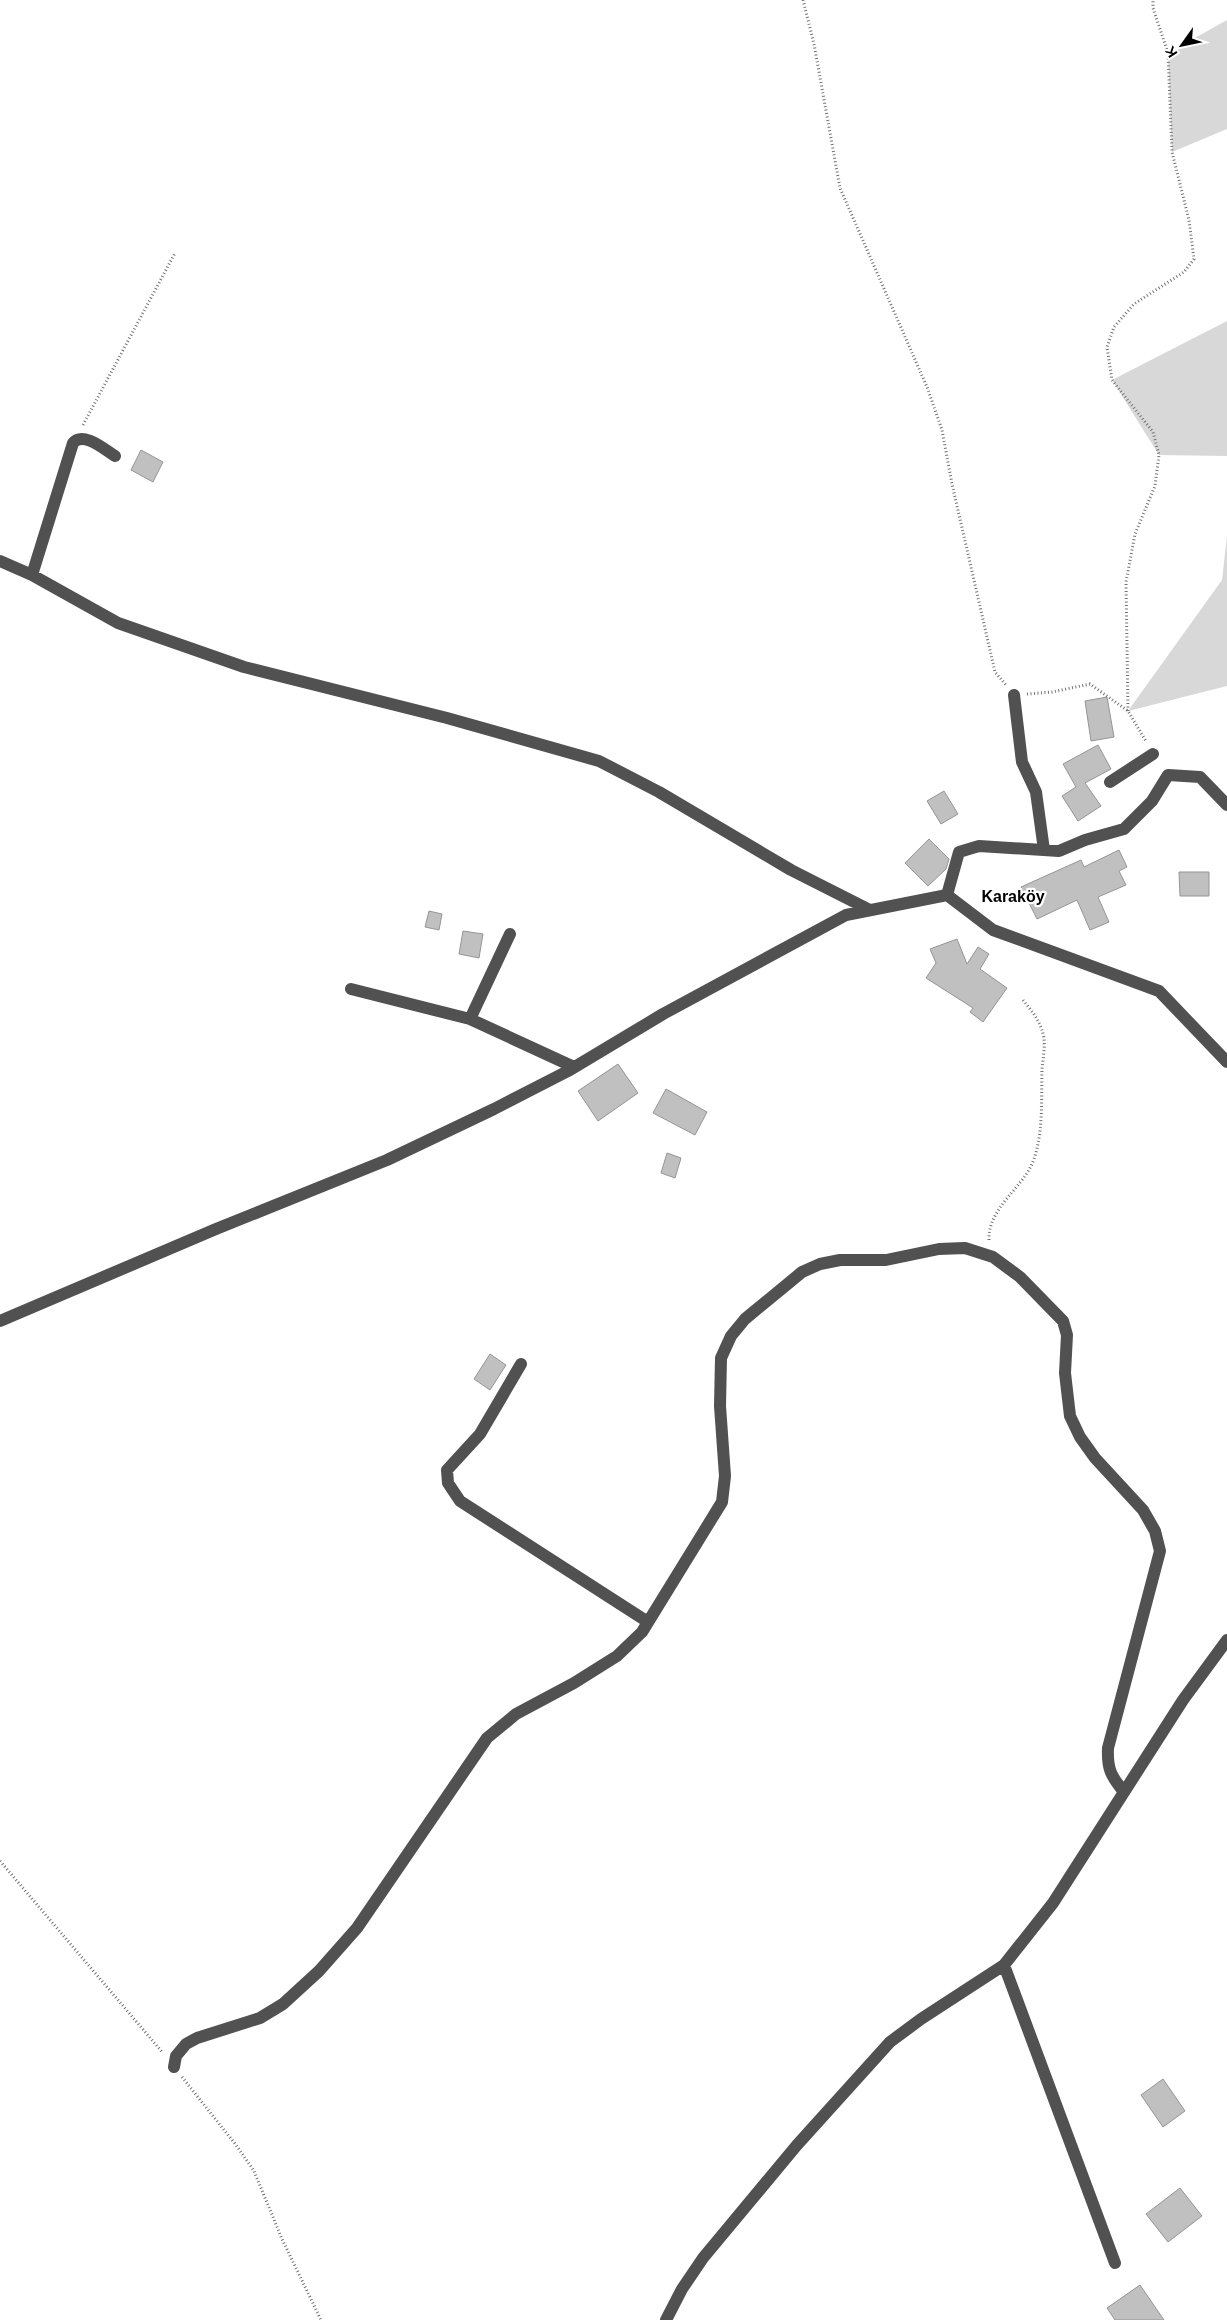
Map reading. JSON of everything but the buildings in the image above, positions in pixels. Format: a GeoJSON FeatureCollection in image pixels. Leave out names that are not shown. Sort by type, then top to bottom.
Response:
{"type":"FeatureCollection","features":[{"type":"Feature","properties":{"kind":"street"},"geometry":{"type":"LineString","coordinates":[[32,575],[72,443],[76,439],[83,438],[115,456]]}},
{"type":"Feature","properties":{"kind":"street"},"geometry":{"type":"LineString","coordinates":[[0,561],[32,575],[118,623],[244,667],[447,718],[599,761],[659,792],[791,870],[870,910]]}},
{"type":"Feature","properties":{"kind":"street"},"geometry":{"type":"LineString","coordinates":[[1014,695],[1022,762],[1036,792],[1044,850]]}},
{"type":"Feature","properties":{"kind":"street"},"geometry":{"type":"LineString","coordinates":[[1110,782],[1153,754]]}},
{"type":"Feature","properties":{"kind":"street"},"geometry":{"type":"LineString","coordinates":[[947,895],[959,852],[980,846],[1059,851],[1085,840],[1124,829],[1152,801],[1168,775],[1200,777],[1227,805]]}},
{"type":"Feature","properties":{"kind":"street"},"geometry":{"type":"LineString","coordinates":[[0,1321],[216,1229],[386,1160],[494,1109],[574,1067],[663,1014],[846,915],[947,895],[993,930],[1159,991],[1227,1062]]}},
{"type":"Feature","properties":{"kind":"street"},"geometry":{"type":"LineString","coordinates":[[470,1019],[510,934]]}},
{"type":"Feature","properties":{"kind":"street"},"geometry":{"type":"LineString","coordinates":[[351,989],[470,1019],[574,1067]]}},
{"type":"Feature","properties":{"kind":"street"},"geometry":{"type":"LineString","coordinates":[[174,2066],[176,2056],[186,2044],[197,2038],[260,2018],[283,2004],[319,1971],[357,1928],[487,1738],[516,1714],[574,1683],[617,1656],[642,1632],[722,1502],[725,1476],[720,1406],[721,1358],[731,1336],[745,1319],[802,1272],[820,1264],[840,1260],[886,1260],[939,1249],[965,1248],[990,1256],[1020,1277],[1063,1321],[1066,1335],[1065,1373],[1070,1416],[1080,1437],[1095,1458],[1143,1510],[1155,1531],[1160,1551],[1108,1748],[1107,1764],[1113,1779],[1124,1792]]}},
{"type":"Feature","properties":{"kind":"street"},"geometry":{"type":"LineString","coordinates":[[521,1364],[480,1434],[447,1470],[448,1483],[460,1501],[648,1622]]}},
{"type":"Feature","properties":{"kind":"street"},"geometry":{"type":"LineString","coordinates":[[666,2320],[682,2289],[708,2252],[797,2145],[890,2042],[921,2019],[1004,1965],[1053,1903],[1183,1700],[1227,1640]]}},
{"type":"Feature","properties":{"kind":"street"},"geometry":{"type":"LineString","coordinates":[[1004,1965],[1114,2263]]}},
{"type":"Feature","properties":{"kind":"path"},"geometry":{"type":"LineString","coordinates":[[804,0],[840,188],[927,387],[942,430],[952,484],[995,672],[1014,695],[1052,692],[1090,684],[1128,711],[1153,754]]}},
{"type":"Feature","properties":{"kind":"path"},"geometry":{"type":"LineString","coordinates":[[1128,711],[1126,582],[1135,534],[1155,486],[1159,455],[1153,432],[1112,380],[1107,347],[1114,327],[1134,304],[1184,272],[1194,259],[1190,220],[1172,152],[1168,53],[1153,8],[1153,0]]}},
{"type":"Feature","properties":{"kind":"path"},"geometry":{"type":"LineString","coordinates":[[76,439],[175,253]]}},
{"type":"Feature","properties":{"kind":"path"},"geometry":{"type":"LineString","coordinates":[[990,1256],[989,1236],[996,1217],[1003,1202],[1018,1185],[1032,1164],[1040,1135],[1044,1038],[1036,1016],[1022,999]]}},
{"type":"Feature","properties":{"kind":"shaded area"},"geometry":{"type":"Polygon","coordinates":[[[1227,20],[1227,129],[1172,152],[1168,53],[1227,20]]]}},
{"type":"Feature","properties":{"kind":"shaded area"},"geometry":{"type":"Polygon","coordinates":[[[1227,321],[1227,456],[1159,455],[1112,380],[1227,321]]]}},
{"type":"Feature","properties":{"kind":"shaded area"},"geometry":{"type":"Polygon","coordinates":[[[1227,536],[1227,686],[1128,711],[1222,580],[1227,536]]]}},
{"type":"Feature","properties":{"kind":"district","name":"Karaköy"},"geometry":{"type":"Point","coordinates":[1013,896]}}]}
